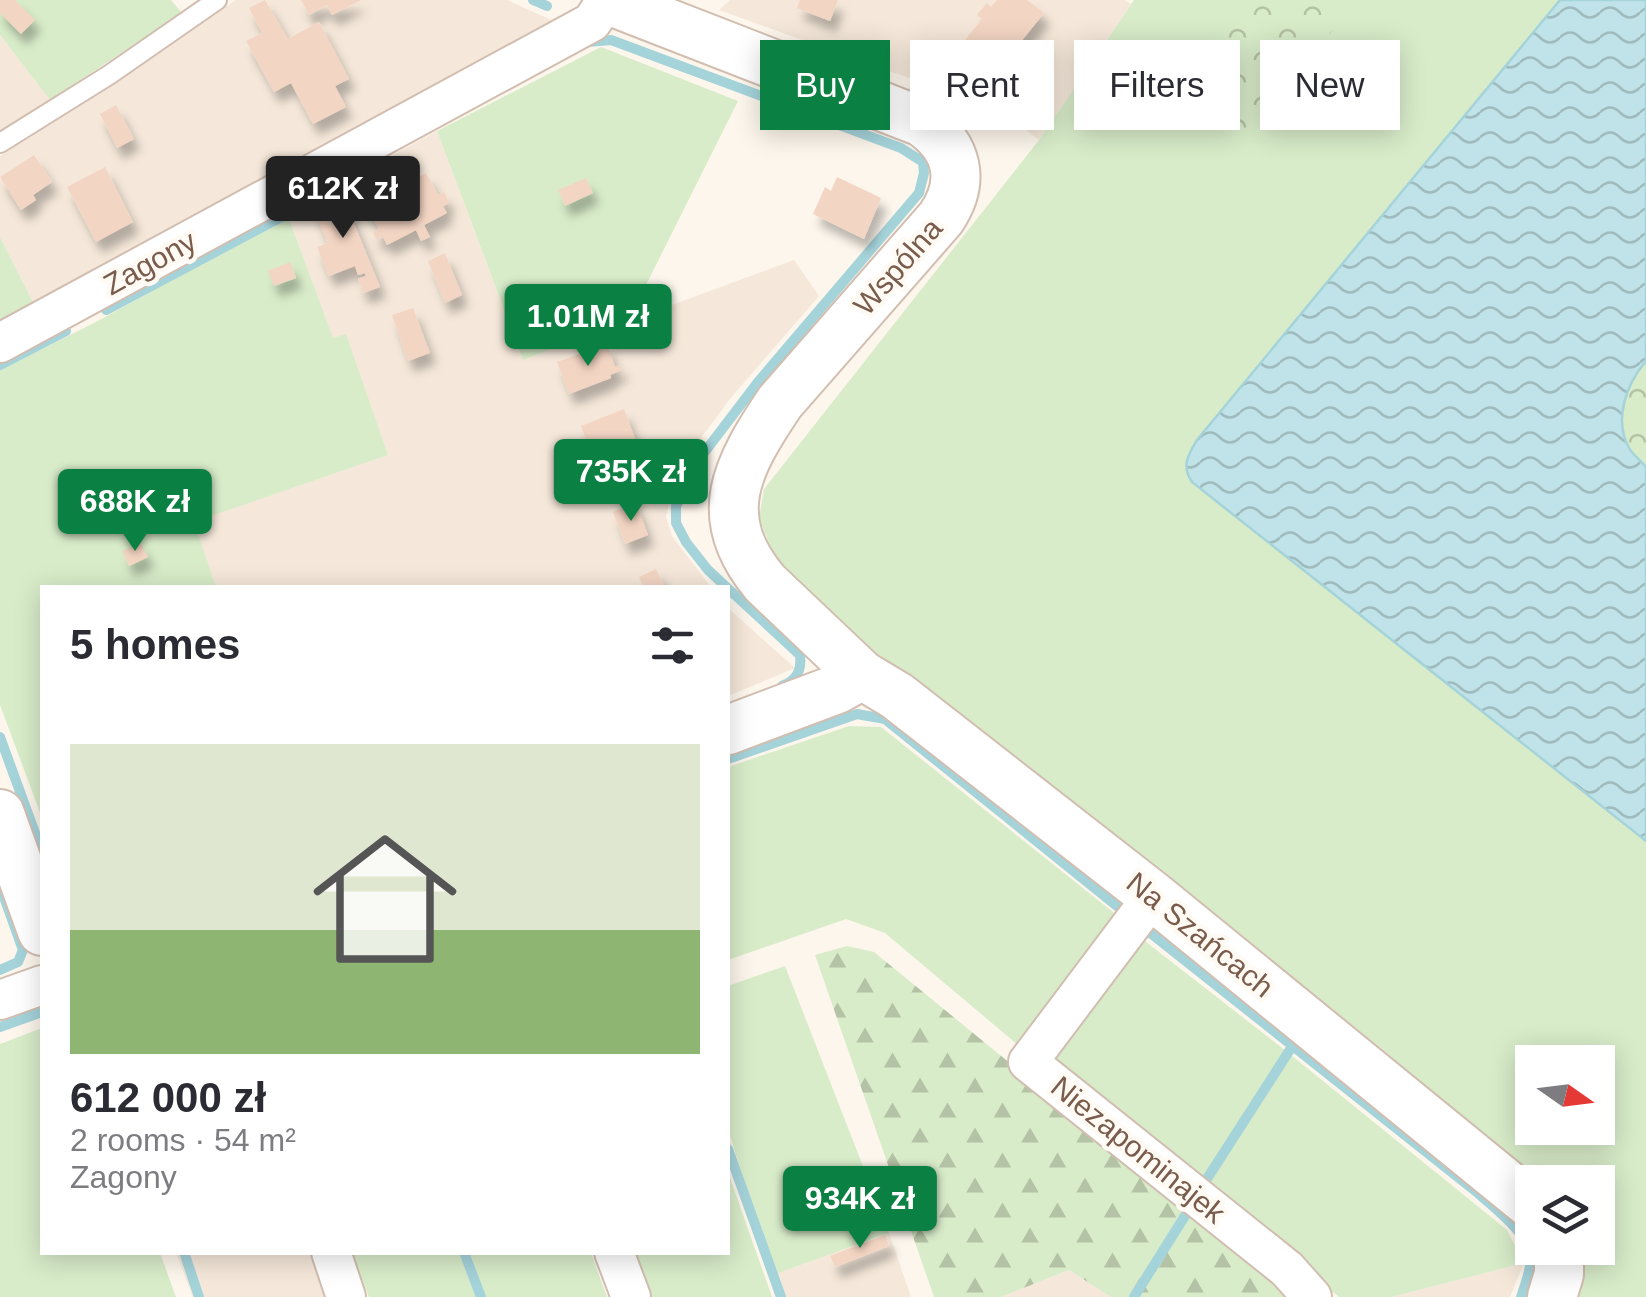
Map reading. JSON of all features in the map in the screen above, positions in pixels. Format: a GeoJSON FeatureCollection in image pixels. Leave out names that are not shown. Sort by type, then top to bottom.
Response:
{"type":"FeatureCollection","features":[{"type":"Feature","properties":{"kind":"street","name":"Zagony"},"geometry":{"type":"LineString","coordinates":[[0,343],[592,22],[607,0]]}},
{"type":"Feature","properties":{"kind":"street","name":"Wspólna"},"geometry":{"type":"LineString","coordinates":[[607,0],[922,122],[936,132],[954,160],[955,192],[948,208],[780,402],[758,434],[735,497],[732,514],[736,535],[752,566],[862,675]]}},
{"type":"Feature","properties":{"kind":"street"},"geometry":{"type":"LineString","coordinates":[[730,729],[837,689],[862,675]]}},
{"type":"Feature","properties":{"kind":"street","name":"Na Szańcach"},"geometry":{"type":"LineString","coordinates":[[862,675],[897,696],[1152,896],[1515,1190]]}},
{"type":"Feature","properties":{"kind":"street"},"geometry":{"type":"LineString","coordinates":[[0,814],[40,925]]}},
{"type":"Feature","properties":{"kind":"street","name":"Niezapominajek"},"geometry":{"type":"LineString","coordinates":[[1152,896],[1028,1062],[1287,1270],[1312,1297]]}},
{"type":"Feature","properties":{"kind":"street"},"geometry":{"type":"LineString","coordinates":[[0,1000],[40,987]]}},
{"type":"Feature","properties":{"kind":"street"},"geometry":{"type":"LineString","coordinates":[[331,1255],[346,1297]]}},
{"type":"Feature","properties":{"kind":"street"},"geometry":{"type":"LineString","coordinates":[[615,1255],[630,1297]]}},
{"type":"Feature","properties":{"kind":"street"},"geometry":{"type":"LineString","coordinates":[[1552,1297],[1559,1265]]}},
{"type":"Feature","properties":{"kind":"lane"},"geometry":{"type":"LineString","coordinates":[[0,143],[109,75],[217,0]]}},
{"type":"Feature","properties":{"kind":"shaded area"},"geometry":{"type":"Polygon","coordinates":[[[236,0],[507,0],[560,24],[35,306],[0,237],[0,156],[236,0]]]}},
{"type":"Feature","properties":{"kind":"shaded area"},"geometry":{"type":"Polygon","coordinates":[[[730,0],[1125,0],[1131,4],[1107,40],[1074,40],[1074,88],[1054,118],[1054,40],[910,40],[910,78],[890,71],[890,40],[802,40],[719,10],[730,0]]]}},
{"type":"Feature","properties":{"kind":"shaded area"},"geometry":{"type":"Polygon","coordinates":[[[0,35],[50,100],[0,130],[0,35]]]}},
{"type":"Feature","properties":{"kind":"shaded area"},"geometry":{"type":"Polygon","coordinates":[[[1026,130],[1046,130],[1039,140],[1026,130]]]}},
{"type":"Feature","properties":{"kind":"shaded area"},"geometry":{"type":"Polygon","coordinates":[[[437,131],[523,360],[794,260],[819,296],[729,400],[676,472],[666,517],[672,536],[709,585],[215,585],[193,522],[388,455],[345,335],[333,339],[288,216],[297,211],[295,207],[437,131]]]}},
{"type":"Feature","properties":{"kind":"shaded area"},"geometry":{"type":"Polygon","coordinates":[[[730,610],[795,668],[730,695],[730,610]]]}},
{"type":"Feature","properties":{"kind":"shaded area"},"geometry":{"type":"Polygon","coordinates":[[[889,1233],[911,1297],[782,1297],[773,1275],[889,1233]]]}},
{"type":"Feature","properties":{"kind":"shaded area"},"geometry":{"type":"Polygon","coordinates":[[[177,1255],[316,1255],[330,1294],[323,1297],[193,1297],[177,1255]]]}},
{"type":"Feature","properties":{"kind":"shaded area"},"geometry":{"type":"Polygon","coordinates":[[[1516,1265],[1523,1265],[1510,1297],[1392,1297],[1516,1265]]]}},
{"type":"Feature","properties":{"kind":"shaded area"},"geometry":{"type":"Polygon","coordinates":[[[1069,1270],[1111,1297],[1001,1297],[1069,1270]]]}},
{"type":"Feature","properties":{"kind":"green space"},"geometry":{"type":"Polygon","coordinates":[[[0,0],[171,0],[182,13],[50,100],[0,35],[0,0]]]}},
{"type":"Feature","properties":{"kind":"green space"},"geometry":{"type":"Polygon","coordinates":[[[1134,0],[1560,0],[1197,440],[1187,466],[1192,482],[1646,841],[1646,1297],[1570,1297],[1568,1265],[1615,1265],[1615,1165],[1524,1165],[784,580],[759,518],[764,489],[1046,130],[1054,130],[1054,118],[1074,88],[1074,130],[1240,130],[1240,40],[1107,40],[1134,0]]]}},
{"type":"Feature","properties":{"kind":"green space"},"geometry":{"type":"Polygon","coordinates":[[[1247,0],[1357,0],[1325,40],[1260,40],[1260,120],[1252,130],[1238,131],[1237,130],[1240,130],[1240,40],[1213,40],[1247,0]]]}},
{"type":"Feature","properties":{"kind":"green space"},"geometry":{"type":"Polygon","coordinates":[[[601,47],[738,101],[646,285],[654,311],[523,360],[437,131],[601,47]]]}},
{"type":"Feature","properties":{"kind":"green space"},"geometry":{"type":"Polygon","coordinates":[[[1138,130],[1213,130],[1210,134],[1139,138],[1138,130]]]}},
{"type":"Feature","properties":{"kind":"green space"},"geometry":{"type":"Polygon","coordinates":[[[288,216],[333,338],[346,334],[388,455],[194,522],[215,585],[40,585],[40,813],[0,705],[0,370],[288,216]]]}},
{"type":"Feature","properties":{"kind":"green space"},"geometry":{"type":"Polygon","coordinates":[[[0,237],[35,306],[0,324],[0,237]]]}},
{"type":"Feature","properties":{"kind":"green space"},"geometry":{"type":"Polygon","coordinates":[[[1646,361],[1646,467],[1624,437],[1622,414],[1628,391],[1646,361]]]}},
{"type":"Feature","properties":{"kind":"green space"},"geometry":{"type":"Polygon","coordinates":[[[849,726],[881,727],[1119,917],[1018,1045],[885,933],[846,919],[730,959],[730,766],[849,726]]]}},
{"type":"Feature","properties":{"kind":"green space"},"geometry":{"type":"Polygon","coordinates":[[[1141,938],[1507,1230],[1515,1246],[1516,1265],[1392,1297],[1339,1297],[1045,1065],[1141,938]]]}},
{"type":"Feature","properties":{"kind":"green space"},"geometry":{"type":"Polygon","coordinates":[[[847,946],[874,952],[1296,1297],[1111,1297],[1069,1270],[1001,1297],[934,1297],[815,955],[847,946]]]}},
{"type":"Feature","properties":{"kind":"green space"},"geometry":{"type":"Polygon","coordinates":[[[785,966],[889,1233],[773,1275],[730,1135],[730,985],[785,966]]]}},
{"type":"Feature","properties":{"kind":"green space"},"geometry":{"type":"Polygon","coordinates":[[[40,1029],[40,1255],[161,1255],[176,1297],[0,1297],[0,1044],[40,1029]]]}},
{"type":"Feature","properties":{"kind":"green space"},"geometry":{"type":"Polygon","coordinates":[[[730,1178],[772,1297],[643,1297],[628,1255],[730,1255],[730,1178]]]}},
{"type":"Feature","properties":{"kind":"green space"},"geometry":{"type":"Polygon","coordinates":[[[353,1255],[460,1255],[476,1297],[369,1297],[353,1255]]]}},
{"type":"Feature","properties":{"kind":"green space"},"geometry":{"type":"Polygon","coordinates":[[[471,1255],[592,1255],[607,1297],[486,1297],[471,1255]]]}},
{"type":"Feature","properties":{"kind":"water"},"geometry":{"type":"Polygon","coordinates":[[[1560,0],[1646,0],[1646,361],[1628,391],[1622,425],[1629,448],[1646,467],[1646,841],[1192,482],[1186,466],[1197,440],[1560,0]]]}},
{"type":"Feature","properties":{"kind":"building"},"geometry":{"type":"Polygon","coordinates":[[[0,0],[15,0],[35,20],[21,34],[0,13],[0,0]]]}},
{"type":"Feature","properties":{"kind":"building"},"geometry":{"type":"Polygon","coordinates":[[[265,0],[288,39],[319,22],[349,79],[335,86],[346,107],[313,124],[291,83],[274,92],[246,41],[262,33],[249,8],[265,0]]]}},
{"type":"Feature","properties":{"kind":"building"},"geometry":{"type":"Polygon","coordinates":[[[301,0],[361,0],[332,15],[327,5],[309,15],[301,0]]]}},
{"type":"Feature","properties":{"kind":"building"},"geometry":{"type":"Polygon","coordinates":[[[800,0],[838,0],[830,21],[797,8],[800,0]]]}},
{"type":"Feature","properties":{"kind":"building"},"geometry":{"type":"Polygon","coordinates":[[[997,0],[1027,0],[1044,13],[1022,40],[965,40],[982,19],[977,15],[987,3],[991,7],[997,0]]]}},
{"type":"Feature","properties":{"kind":"building"},"geometry":{"type":"Polygon","coordinates":[[[116,105],[134,139],[117,148],[100,114],[116,105]]]}},
{"type":"Feature","properties":{"kind":"building"},"geometry":{"type":"Polygon","coordinates":[[[34,155],[52,182],[33,195],[36,200],[21,210],[0,177],[34,155]]]}},
{"type":"Feature","properties":{"kind":"building"},"geometry":{"type":"Polygon","coordinates":[[[105,167],[133,222],[96,242],[67,187],[105,167]]]}},
{"type":"Feature","properties":{"kind":"building"},"geometry":{"type":"Polygon","coordinates":[[[426,173],[438,195],[444,192],[449,203],[443,206],[447,213],[424,225],[430,237],[421,241],[416,230],[387,245],[383,237],[377,240],[373,233],[379,229],[366,206],[426,173]]]}},
{"type":"Feature","properties":{"kind":"building"},"geometry":{"type":"Polygon","coordinates":[[[837,177],[881,198],[864,239],[813,214],[825,187],[831,191],[837,177]]]}},
{"type":"Feature","properties":{"kind":"building"},"geometry":{"type":"Polygon","coordinates":[[[586,178],[593,193],[565,206],[558,190],[586,178]]]}},
{"type":"Feature","properties":{"kind":"building"},"geometry":{"type":"Polygon","coordinates":[[[339,187],[380,287],[363,293],[358,279],[365,273],[358,275],[355,266],[329,276],[317,247],[328,243],[313,209],[329,202],[325,193],[339,187]]]}},
{"type":"Feature","properties":{"kind":"building"},"geometry":{"type":"Polygon","coordinates":[[[445,253],[462,295],[445,303],[428,261],[445,253]]]}},
{"type":"Feature","properties":{"kind":"building"},"geometry":{"type":"Polygon","coordinates":[[[290,262],[296,278],[274,286],[268,271],[290,262]]]}},
{"type":"Feature","properties":{"kind":"building"},"geometry":{"type":"Polygon","coordinates":[[[413,308],[430,353],[408,361],[392,315],[413,308]]]}},
{"type":"Feature","properties":{"kind":"building"},"geometry":{"type":"Polygon","coordinates":[[[607,344],[615,367],[620,365],[622,370],[569,394],[557,362],[607,344]]]}},
{"type":"Feature","properties":{"kind":"building"},"geometry":{"type":"Polygon","coordinates":[[[624,409],[643,460],[600,477],[581,426],[624,409]]]}},
{"type":"Feature","properties":{"kind":"building"},"geometry":{"type":"Polygon","coordinates":[[[636,503],[648,535],[625,544],[613,512],[636,503]]]}},
{"type":"Feature","properties":{"kind":"building"},"geometry":{"type":"Polygon","coordinates":[[[141,543],[148,557],[129,566],[122,551],[141,543]]]}},
{"type":"Feature","properties":{"kind":"building"},"geometry":{"type":"Polygon","coordinates":[[[656,569],[664,585],[643,585],[639,577],[656,569]]]}},
{"type":"Feature","properties":{"kind":"building"},"geometry":{"type":"Polygon","coordinates":[[[885,1235],[889,1246],[835,1267],[830,1256],[885,1235]]]}},
{"type":"Feature","properties":{"kind":"waterway"},"geometry":{"type":"LineString","coordinates":[[533,0],[547,6]]}},
{"type":"Feature","properties":{"kind":"waterway"},"geometry":{"type":"LineString","coordinates":[[588,42],[611,40],[901,148],[923,162],[919,193],[758,382],[697,462],[676,506],[676,523],[686,542],[724,585]]}},
{"type":"Feature","properties":{"kind":"waterway"},"geometry":{"type":"LineString","coordinates":[[106,310],[285,215]]}},
{"type":"Feature","properties":{"kind":"waterway"},"geometry":{"type":"LineString","coordinates":[[0,365],[66,331]]}},
{"type":"Feature","properties":{"kind":"waterway"},"geometry":{"type":"LineString","coordinates":[[730,590],[800,655],[797,674],[782,686]]}},
{"type":"Feature","properties":{"kind":"waterway"},"geometry":{"type":"LineString","coordinates":[[730,758],[857,714],[885,719],[1122,910]]}},
{"type":"Feature","properties":{"kind":"waterway"},"geometry":{"type":"LineString","coordinates":[[0,737],[40,847]]}},
{"type":"Feature","properties":{"kind":"waterway"},"geometry":{"type":"LineString","coordinates":[[0,886],[23,950],[18,962],[0,970]]}},
{"type":"Feature","properties":{"kind":"waterway"},"geometry":{"type":"LineString","coordinates":[[1148,931],[1510,1222],[1531,1256],[1521,1297]]}},
{"type":"Feature","properties":{"kind":"waterway"},"geometry":{"type":"LineString","coordinates":[[0,1027],[40,1013]]}},
{"type":"Feature","properties":{"kind":"waterway"},"geometry":{"type":"LineString","coordinates":[[1203,1185],[1293,1045]]}},
{"type":"Feature","properties":{"kind":"waterway"},"geometry":{"type":"LineString","coordinates":[[730,1155],[781,1297]]}},
{"type":"Feature","properties":{"kind":"waterway"},"geometry":{"type":"LineString","coordinates":[[1134,1297],[1188,1211]]}},
{"type":"Feature","properties":{"kind":"waterway"},"geometry":{"type":"LineString","coordinates":[[185,1255],[199,1297]]}},
{"type":"Feature","properties":{"kind":"waterway"},"geometry":{"type":"LineString","coordinates":[[465,1255],[481,1297]]}}]}
